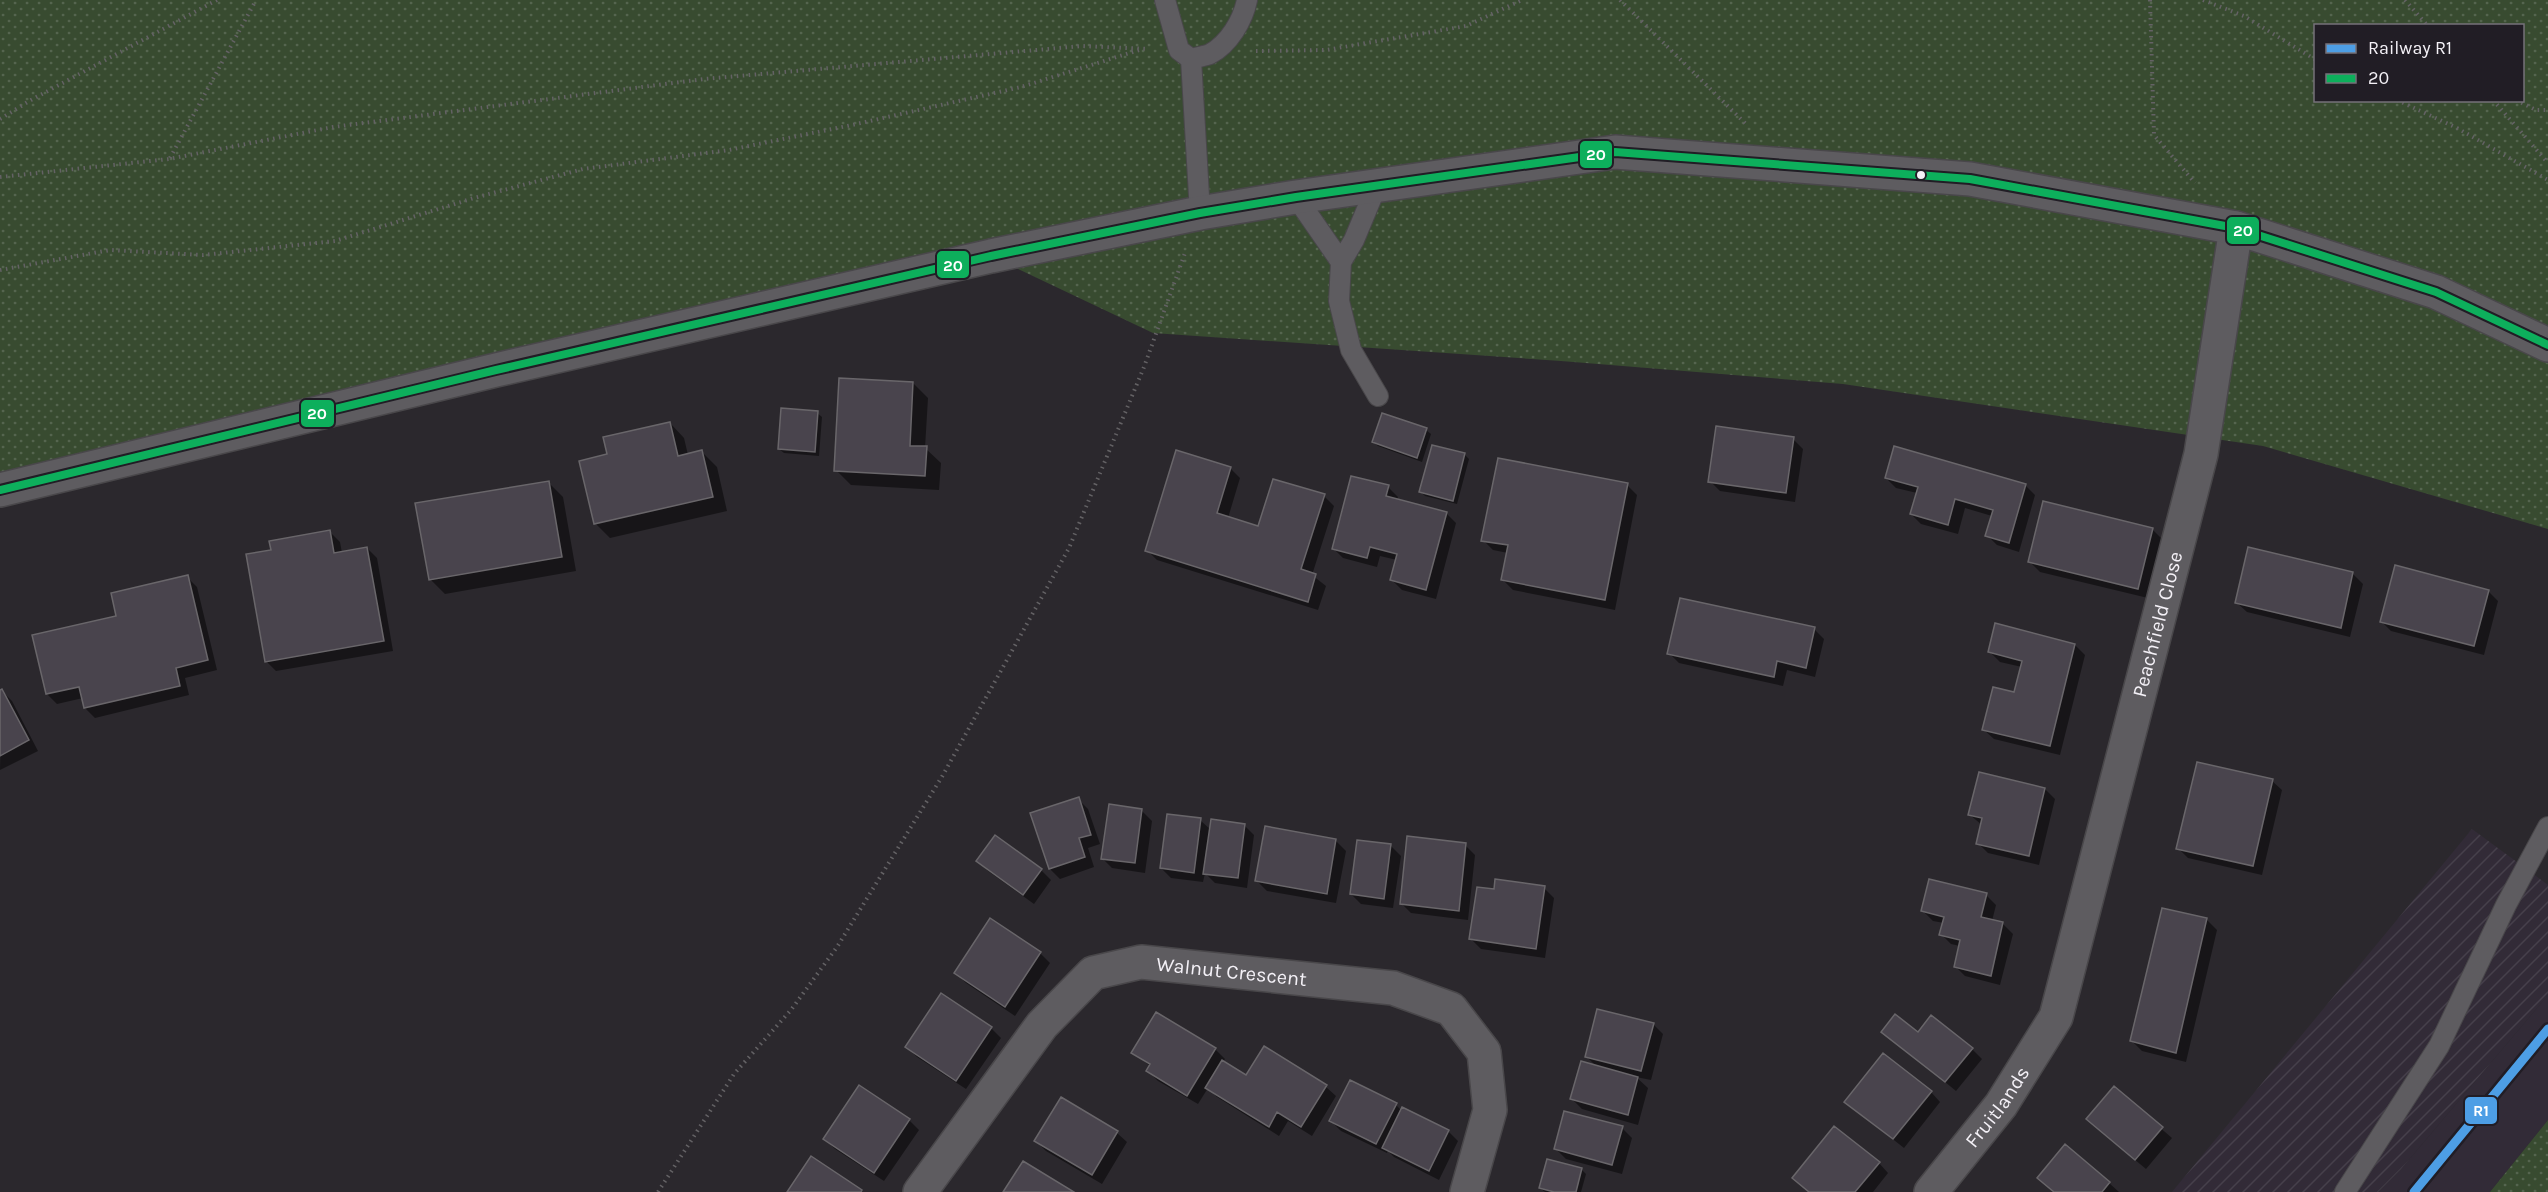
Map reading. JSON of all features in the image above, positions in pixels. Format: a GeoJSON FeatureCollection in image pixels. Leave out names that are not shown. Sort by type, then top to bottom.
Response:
{"type":"FeatureCollection","features":[{"type":"Feature","properties":{"kind":"street"},"geometry":{"type":"LineString","coordinates":[[0,490],[496,370],[991,256],[1200,213],[1377,185],[1615,152],[1970,179],[2236,228],[2436,292],[2548,345]]}},
{"type":"Feature","properties":{"kind":"street","name":"Peachfield Close"},"geometry":{"type":"LineString","coordinates":[[2056,1017],[2201,454],[2236,228]]}},
{"type":"Feature","properties":{"kind":"street","name":"Walnut Crescent"},"geometry":{"type":"LineString","coordinates":[[920,1192],[1042,1025],[1093,973],[1141,962],[1393,988],[1451,1009],[1484,1052],[1490,1110],[1467,1192]]}},
{"type":"Feature","properties":{"kind":"street","name":"Fruitlands"},"geometry":{"type":"LineString","coordinates":[[1931,1192],[2001,1105],[2056,1017]]}},
{"type":"Feature","properties":{"kind":"lane"},"geometry":{"type":"LineString","coordinates":[[1165,0],[1185,54],[1200,213]]}},
{"type":"Feature","properties":{"kind":"lane"},"geometry":{"type":"LineString","coordinates":[[1185,54],[1211,53],[1233,32],[1244,13],[1247,0]]}},
{"type":"Feature","properties":{"kind":"lane"},"geometry":{"type":"LineString","coordinates":[[1377,185],[1341,262],[1339,301],[1351,350],[1378,396]]}},
{"type":"Feature","properties":{"kind":"lane"},"geometry":{"type":"LineString","coordinates":[[1296,197],[1341,262]]}},
{"type":"Feature","properties":{"kind":"lane"},"geometry":{"type":"LineString","coordinates":[[2345,1192],[2439,1046],[2506,905],[2548,827]]}},
{"type":"Feature","properties":{"kind":"path"},"geometry":{"type":"LineString","coordinates":[[0,119],[217,0]]}},
{"type":"Feature","properties":{"kind":"path"},"geometry":{"type":"LineString","coordinates":[[169,159],[256,0]]}},
{"type":"Feature","properties":{"kind":"path"},"geometry":{"type":"LineString","coordinates":[[1211,53],[1326,50],[1466,26],[1522,0]]}},
{"type":"Feature","properties":{"kind":"path"},"geometry":{"type":"LineString","coordinates":[[1620,0],[1787,165]]}},
{"type":"Feature","properties":{"kind":"path"},"geometry":{"type":"LineString","coordinates":[[2150,0],[2154,135],[2198,186]]}},
{"type":"Feature","properties":{"kind":"path"},"geometry":{"type":"LineString","coordinates":[[2203,0],[2244,16],[2314,59]]}},
{"type":"Feature","properties":{"kind":"path"},"geometry":{"type":"LineString","coordinates":[[2405,0],[2426,24]]}},
{"type":"Feature","properties":{"kind":"path"},"geometry":{"type":"LineString","coordinates":[[0,177],[169,159],[333,127],[704,79],[1082,46],[1143,48],[1185,54]]}},
{"type":"Feature","properties":{"kind":"path"},"geometry":{"type":"LineString","coordinates":[[0,270],[110,250],[203,255],[334,241],[474,198],[583,169],[729,150],[852,125],[1022,87],[1143,48]]}},
{"type":"Feature","properties":{"kind":"path"},"geometry":{"type":"LineString","coordinates":[[2401,102],[2457,128],[2548,180]]}},
{"type":"Feature","properties":{"kind":"path"},"geometry":{"type":"LineString","coordinates":[[2495,102],[2548,163]]}},
{"type":"Feature","properties":{"kind":"path"},"geometry":{"type":"LineString","coordinates":[[2520,102],[2536,110],[2548,110]]}},
{"type":"Feature","properties":{"kind":"path"},"geometry":{"type":"LineString","coordinates":[[658,1192],[734,1074],[791,1010],[837,947],[943,775],[1063,558],[1144,367],[1200,213]]}},
{"type":"Feature","properties":{"kind":"shaded area"},"geometry":{"type":"Polygon","coordinates":[[[2472,829],[2548,885],[2548,995],[2401,1169],[2378,1192],[2172,1192],[2472,829]]]}},
{"type":"Feature","properties":{"kind":"shaded area"},"geometry":{"type":"Polygon","coordinates":[[[2548,995],[2548,1120],[2490,1192],[2378,1192],[2401,1169],[2548,995]]]}},
{"type":"Feature","properties":{"kind":"green space"},"geometry":{"type":"Polygon","coordinates":[[[0,0],[2548,0],[2548,529],[2263,446],[1843,384],[1561,361],[1153,333],[991,256],[0,490],[0,0]]]}},
{"type":"Feature","properties":{"kind":"green space"},"geometry":{"type":"Polygon","coordinates":[[[2548,1120],[2548,1192],[2490,1192],[2548,1120]]]}},
{"type":"Feature","properties":{"kind":"building"},"geometry":{"type":"Polygon","coordinates":[[[839,378],[913,382],[910,446],[927,446],[925,476],[834,471],[839,378]]]}},
{"type":"Feature","properties":{"kind":"building"},"geometry":{"type":"Polygon","coordinates":[[[781,408],[818,411],[815,452],[778,449],[781,408]]]}},
{"type":"Feature","properties":{"kind":"building"},"geometry":{"type":"Polygon","coordinates":[[[1382,413],[1427,428],[1417,458],[1372,442],[1382,413]]]}},
{"type":"Feature","properties":{"kind":"building"},"geometry":{"type":"Polygon","coordinates":[[[670,422],[678,456],[702,450],[713,497],[594,524],[579,461],[607,454],[603,437],[670,422]]]}},
{"type":"Feature","properties":{"kind":"building"},"geometry":{"type":"Polygon","coordinates":[[[1716,426],[1794,437],[1786,493],[1708,482],[1716,426]]]}},
{"type":"Feature","properties":{"kind":"building"},"geometry":{"type":"Polygon","coordinates":[[[1432,445],[1465,453],[1453,501],[1419,492],[1432,445]]]}},
{"type":"Feature","properties":{"kind":"building"},"geometry":{"type":"Polygon","coordinates":[[[1894,446],[2026,484],[2009,543],[1985,536],[1993,510],[1955,499],[1948,525],[1910,514],[1918,487],[1885,478],[1894,446]]]}},
{"type":"Feature","properties":{"kind":"building"},"geometry":{"type":"Polygon","coordinates":[[[1176,450],[1231,467],[1217,513],[1258,526],[1273,479],[1325,494],[1301,569],[1316,574],[1308,602],[1145,551],[1176,450]]]}},
{"type":"Feature","properties":{"kind":"building"},"geometry":{"type":"Polygon","coordinates":[[[1498,458],[1628,483],[1605,600],[1501,580],[1508,545],[1481,541],[1498,458]]]}},
{"type":"Feature","properties":{"kind":"building"},"geometry":{"type":"Polygon","coordinates":[[[1351,476],[1389,485],[1386,496],[1447,512],[1426,590],[1390,580],[1397,554],[1370,547],[1367,558],[1332,549],[1351,476]]]}},
{"type":"Feature","properties":{"kind":"building"},"geometry":{"type":"Polygon","coordinates":[[[549,481],[562,557],[429,580],[415,503],[549,481]]]}},
{"type":"Feature","properties":{"kind":"building"},"geometry":{"type":"Polygon","coordinates":[[[2043,501],[2153,528],[2138,589],[2028,562],[2043,501]]]}},
{"type":"Feature","properties":{"kind":"building"},"geometry":{"type":"Polygon","coordinates":[[[330,530],[334,553],[367,547],[384,641],[265,662],[246,554],[271,550],[269,541],[330,530]]]}},
{"type":"Feature","properties":{"kind":"building"},"geometry":{"type":"Polygon","coordinates":[[[2248,547],[2353,572],[2341,628],[2235,603],[2248,547]]]}},
{"type":"Feature","properties":{"kind":"building"},"geometry":{"type":"Polygon","coordinates":[[[2395,565],[2489,590],[2474,646],[2380,622],[2395,565]]]}},
{"type":"Feature","properties":{"kind":"building"},"geometry":{"type":"Polygon","coordinates":[[[188,575],[208,660],[176,668],[180,686],[84,708],[79,687],[46,694],[32,635],[116,616],[111,593],[188,575]]]}},
{"type":"Feature","properties":{"kind":"building"},"geometry":{"type":"Polygon","coordinates":[[[1680,598],[1815,627],[1806,668],[1777,661],[1774,677],[1667,654],[1680,598]]]}},
{"type":"Feature","properties":{"kind":"building"},"geometry":{"type":"Polygon","coordinates":[[[1995,623],[2075,644],[2050,746],[1982,730],[1993,687],[2014,692],[2022,661],[1988,652],[1995,623]]]}},
{"type":"Feature","properties":{"kind":"building"},"geometry":{"type":"Polygon","coordinates":[[[2,689],[29,740],[0,756],[0,690],[2,689]]]}},
{"type":"Feature","properties":{"kind":"building"},"geometry":{"type":"Polygon","coordinates":[[[2197,762],[2273,779],[2253,866],[2176,849],[2197,762]]]}},
{"type":"Feature","properties":{"kind":"building"},"geometry":{"type":"Polygon","coordinates":[[[1979,772],[2045,788],[2029,856],[1976,844],[1982,818],[1968,815],[1979,772]]]}},
{"type":"Feature","properties":{"kind":"building"},"geometry":{"type":"Polygon","coordinates":[[[1079,797],[1091,835],[1079,838],[1085,857],[1049,869],[1030,813],[1079,797]]]}},
{"type":"Feature","properties":{"kind":"building"},"geometry":{"type":"Polygon","coordinates":[[[1109,804],[1142,809],[1135,863],[1101,859],[1109,804]]]}},
{"type":"Feature","properties":{"kind":"building"},"geometry":{"type":"Polygon","coordinates":[[[1167,814],[1201,818],[1194,873],[1160,868],[1167,814]]]}},
{"type":"Feature","properties":{"kind":"building"},"geometry":{"type":"Polygon","coordinates":[[[1211,819],[1245,824],[1238,878],[1203,874],[1211,819]]]}},
{"type":"Feature","properties":{"kind":"building"},"geometry":{"type":"Polygon","coordinates":[[[1265,826],[1336,839],[1327,894],[1255,881],[1265,826]]]}},
{"type":"Feature","properties":{"kind":"building"},"geometry":{"type":"Polygon","coordinates":[[[995,835],[1042,869],[1023,895],[976,861],[995,835]]]}},
{"type":"Feature","properties":{"kind":"building"},"geometry":{"type":"Polygon","coordinates":[[[1407,836],[1466,843],[1459,911],[1400,904],[1407,836]]]}},
{"type":"Feature","properties":{"kind":"building"},"geometry":{"type":"Polygon","coordinates":[[[1357,840],[1391,844],[1384,899],[1350,894],[1357,840]]]}},
{"type":"Feature","properties":{"kind":"building"},"geometry":{"type":"Polygon","coordinates":[[[1495,879],[1545,886],[1536,949],[1469,939],[1477,887],[1494,889],[1495,879]]]}},
{"type":"Feature","properties":{"kind":"building"},"geometry":{"type":"Polygon","coordinates":[[[1929,879],[1987,893],[1981,917],[2003,922],[1991,976],[1954,967],[1960,940],[1939,935],[1944,917],[1921,911],[1929,879]]]}},
{"type":"Feature","properties":{"kind":"building"},"geometry":{"type":"Polygon","coordinates":[[[2162,908],[2207,918],[2176,1053],[2130,1041],[2162,908]]]}},
{"type":"Feature","properties":{"kind":"building"},"geometry":{"type":"Polygon","coordinates":[[[990,918],[1041,952],[1005,1007],[954,973],[990,918]]]}},
{"type":"Feature","properties":{"kind":"building"},"geometry":{"type":"Polygon","coordinates":[[[941,993],[992,1027],[956,1081],[905,1047],[941,993]]]}},
{"type":"Feature","properties":{"kind":"building"},"geometry":{"type":"Polygon","coordinates":[[[1597,1009],[1654,1023],[1641,1071],[1585,1057],[1597,1009]]]}},
{"type":"Feature","properties":{"kind":"building"},"geometry":{"type":"Polygon","coordinates":[[[1156,1012],[1216,1048],[1187,1096],[1146,1071],[1150,1064],[1131,1053],[1156,1012]]]}},
{"type":"Feature","properties":{"kind":"building"},"geometry":{"type":"Polygon","coordinates":[[[1895,1014],[1918,1032],[1931,1015],[1973,1048],[1945,1082],[1881,1032],[1895,1014]]]}},
{"type":"Feature","properties":{"kind":"building"},"geometry":{"type":"Polygon","coordinates":[[[1264,1046],[1327,1085],[1301,1127],[1277,1112],[1269,1127],[1205,1088],[1222,1060],[1246,1075],[1264,1046]]]}},
{"type":"Feature","properties":{"kind":"building"},"geometry":{"type":"Polygon","coordinates":[[[1883,1053],[1932,1091],[1893,1139],[1844,1102],[1883,1053]]]}},
{"type":"Feature","properties":{"kind":"building"},"geometry":{"type":"Polygon","coordinates":[[[1581,1061],[1638,1077],[1628,1115],[1570,1099],[1581,1061]]]}},
{"type":"Feature","properties":{"kind":"building"},"geometry":{"type":"Polygon","coordinates":[[[1350,1080],[1397,1103],[1376,1144],[1329,1121],[1350,1080]]]}},
{"type":"Feature","properties":{"kind":"building"},"geometry":{"type":"Polygon","coordinates":[[[859,1085],[910,1119],[874,1173],[823,1139],[859,1085]]]}},
{"type":"Feature","properties":{"kind":"building"},"geometry":{"type":"Polygon","coordinates":[[[2114,1086],[2163,1127],[2135,1160],[2086,1119],[2114,1086]]]}},
{"type":"Feature","properties":{"kind":"building"},"geometry":{"type":"Polygon","coordinates":[[[1061,1097],[1118,1131],[1092,1175],[1034,1141],[1061,1097]]]}},
{"type":"Feature","properties":{"kind":"building"},"geometry":{"type":"Polygon","coordinates":[[[1402,1107],[1449,1130],[1429,1171],[1382,1148],[1402,1107]]]}},
{"type":"Feature","properties":{"kind":"building"},"geometry":{"type":"Polygon","coordinates":[[[1564,1111],[1623,1126],[1612,1165],[1554,1149],[1564,1111]]]}},
{"type":"Feature","properties":{"kind":"building"},"geometry":{"type":"Polygon","coordinates":[[[1834,1126],[1880,1162],[1855,1192],[1809,1192],[1792,1178],[1834,1126]]]}},
{"type":"Feature","properties":{"kind":"building"},"geometry":{"type":"Polygon","coordinates":[[[2065,1144],[2110,1182],[2102,1192],[2054,1192],[2037,1178],[2065,1144]]]}},
{"type":"Feature","properties":{"kind":"building"},"geometry":{"type":"Polygon","coordinates":[[[811,1156],[862,1190],[861,1192],[787,1192],[811,1156]]]}},
{"type":"Feature","properties":{"kind":"building"},"geometry":{"type":"Polygon","coordinates":[[[1547,1159],[1582,1168],[1576,1192],[1554,1192],[1539,1188],[1547,1159]]]}},
{"type":"Feature","properties":{"kind":"building"},"geometry":{"type":"Polygon","coordinates":[[[1023,1161],[1074,1192],[1003,1192],[1023,1161]]]}},
{"type":"Feature","properties":{"kind":"rail line","name":"R1"},"geometry":{"type":"LineString","coordinates":[[2414,1192],[2548,1029]]}},
{"type":"Feature","properties":{"kind":"transit line","name":"20"},"geometry":{"type":"LineString","coordinates":[[0,490],[496,370],[991,256],[1200,213],[1296,197],[1615,152],[1970,179],[2236,228],[2436,292],[2548,345]]}}]}
